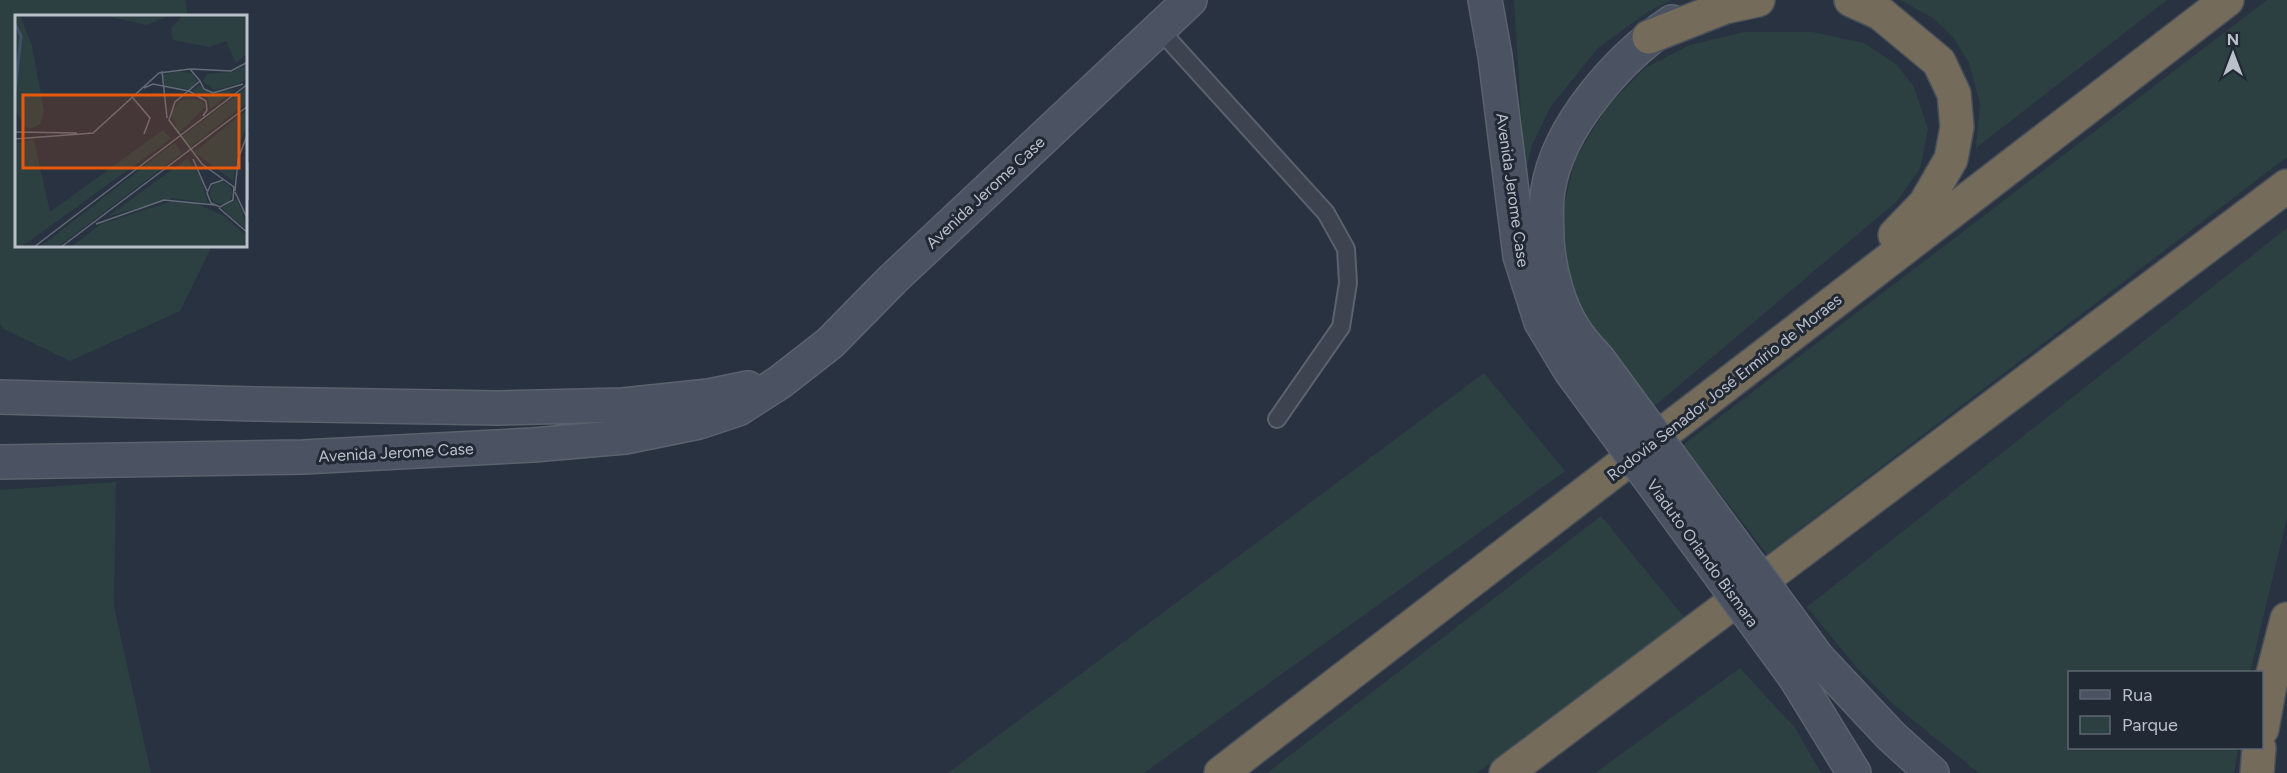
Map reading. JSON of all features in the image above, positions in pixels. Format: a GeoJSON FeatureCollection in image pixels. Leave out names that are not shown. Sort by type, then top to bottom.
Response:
{"type":"FeatureCollection","features":[{"type":"Feature","properties":{"kind":"highway"},"geometry":{"type":"LineString","coordinates":[[1649,37],[1725,7],[1758,0]]}},
{"type":"Feature","properties":{"kind":"highway"},"geometry":{"type":"LineString","coordinates":[[1818,314],[1924,204],[1951,159],[1957,127],[1954,94],[1939,62],[1880,13],[1851,0]]}},
{"type":"Feature","properties":{"kind":"highway","name":"Rodovia Senador José Ermírio de Moraes"},"geometry":{"type":"LineString","coordinates":[[1221,773],[2227,0]]}},
{"type":"Feature","properties":{"kind":"highway"},"geometry":{"type":"LineString","coordinates":[[1506,773],[2287,186]]}},
{"type":"Feature","properties":{"kind":"highway"},"geometry":{"type":"LineString","coordinates":[[2263,724],[2287,619]]}},
{"type":"Feature","properties":{"kind":"highway"},"geometry":{"type":"LineString","coordinates":[[2257,773],[2259,749]]}},
{"type":"Feature","properties":{"kind":"main road","name":"Avenida Jerome Case"},"geometry":{"type":"LineString","coordinates":[[0,462],[303,457],[533,445],[625,437],[699,422],[738,409],[780,382],[830,343],[893,279],[1190,0]]}},
{"type":"Feature","properties":{"kind":"main road","name":"Avenida Jerome Case"},"geometry":{"type":"LineString","coordinates":[[1485,0],[1495,56],[1520,256],[1541,322],[1584,365]]}},
{"type":"Feature","properties":{"kind":"main road","name":"Avenida Jerome Case"},"geometry":{"type":"LineString","coordinates":[[1584,365],[1574,330],[1559,297],[1548,263],[1548,190],[1560,150],[1607,77],[1649,37],[1705,0]]}},
{"type":"Feature","properties":{"kind":"main road"},"geometry":{"type":"LineString","coordinates":[[1584,365],[1806,667],[1854,773]]}},
{"type":"Feature","properties":{"kind":"main road","name":"Avenida Jerome Case"},"geometry":{"type":"LineString","coordinates":[[0,397],[267,405],[497,408],[623,405],[709,396],[780,382]]}},
{"type":"Feature","properties":{"kind":"main road"},"geometry":{"type":"LineString","coordinates":[[1806,667],[1891,736],[1932,773]]}},
{"type":"Feature","properties":{"kind":"lane"},"geometry":{"type":"LineString","coordinates":[[1159,29],[1326,213],[1346,249],[1348,283],[1341,327],[1276,418]]}},
{"type":"Feature","properties":{"kind":"green space"},"geometry":{"type":"Polygon","coordinates":[[[0,0],[185,0],[188,15],[15,15],[15,248],[211,248],[180,311],[70,361],[4,329],[0,323],[0,0]]]}},
{"type":"Feature","properties":{"kind":"green space"},"geometry":{"type":"Polygon","coordinates":[[[1514,0],[1672,0],[1649,11],[1598,48],[1551,106],[1532,145],[1525,175],[1514,0]]]}},
{"type":"Feature","properties":{"kind":"green space"},"geometry":{"type":"Polygon","coordinates":[[[1900,0],[2167,0],[1976,148],[1980,104],[1969,63],[1953,37],[1933,18],[1900,0]]]}},
{"type":"Feature","properties":{"kind":"green space"},"geometry":{"type":"Polygon","coordinates":[[[2267,0],[2287,0],[2287,157],[1767,554],[1683,445],[2267,0]]]}},
{"type":"Feature","properties":{"kind":"green space"},"geometry":{"type":"Polygon","coordinates":[[[1744,32],[1812,32],[1864,43],[1897,65],[1914,87],[1928,129],[1920,169],[1897,201],[1651,409],[1626,380],[1577,304],[1563,259],[1562,212],[1576,158],[1607,107],[1645,68],[1690,45],[1744,32]]]}},
{"type":"Feature","properties":{"kind":"green space"},"geometry":{"type":"Polygon","coordinates":[[[2287,228],[2287,518],[2250,671],[2068,671],[2068,749],[2238,749],[2234,773],[1979,773],[1893,704],[1857,668],[1807,607],[2287,228]]]}},
{"type":"Feature","properties":{"kind":"green space"},"geometry":{"type":"Polygon","coordinates":[[[1484,373],[1565,471],[1144,773],[948,773],[1484,373]]]}},
{"type":"Feature","properties":{"kind":"green space"},"geometry":{"type":"Polygon","coordinates":[[[116,482],[114,607],[151,773],[0,773],[0,490],[116,482]]]}},
{"type":"Feature","properties":{"kind":"green space"},"geometry":{"type":"Polygon","coordinates":[[[1601,516],[1684,617],[1477,773],[1267,773],[1601,516]]]}},
{"type":"Feature","properties":{"kind":"green space"},"geometry":{"type":"Polygon","coordinates":[[[1740,668],[1795,728],[1821,773],[1595,773],[1740,668]]]}}]}
